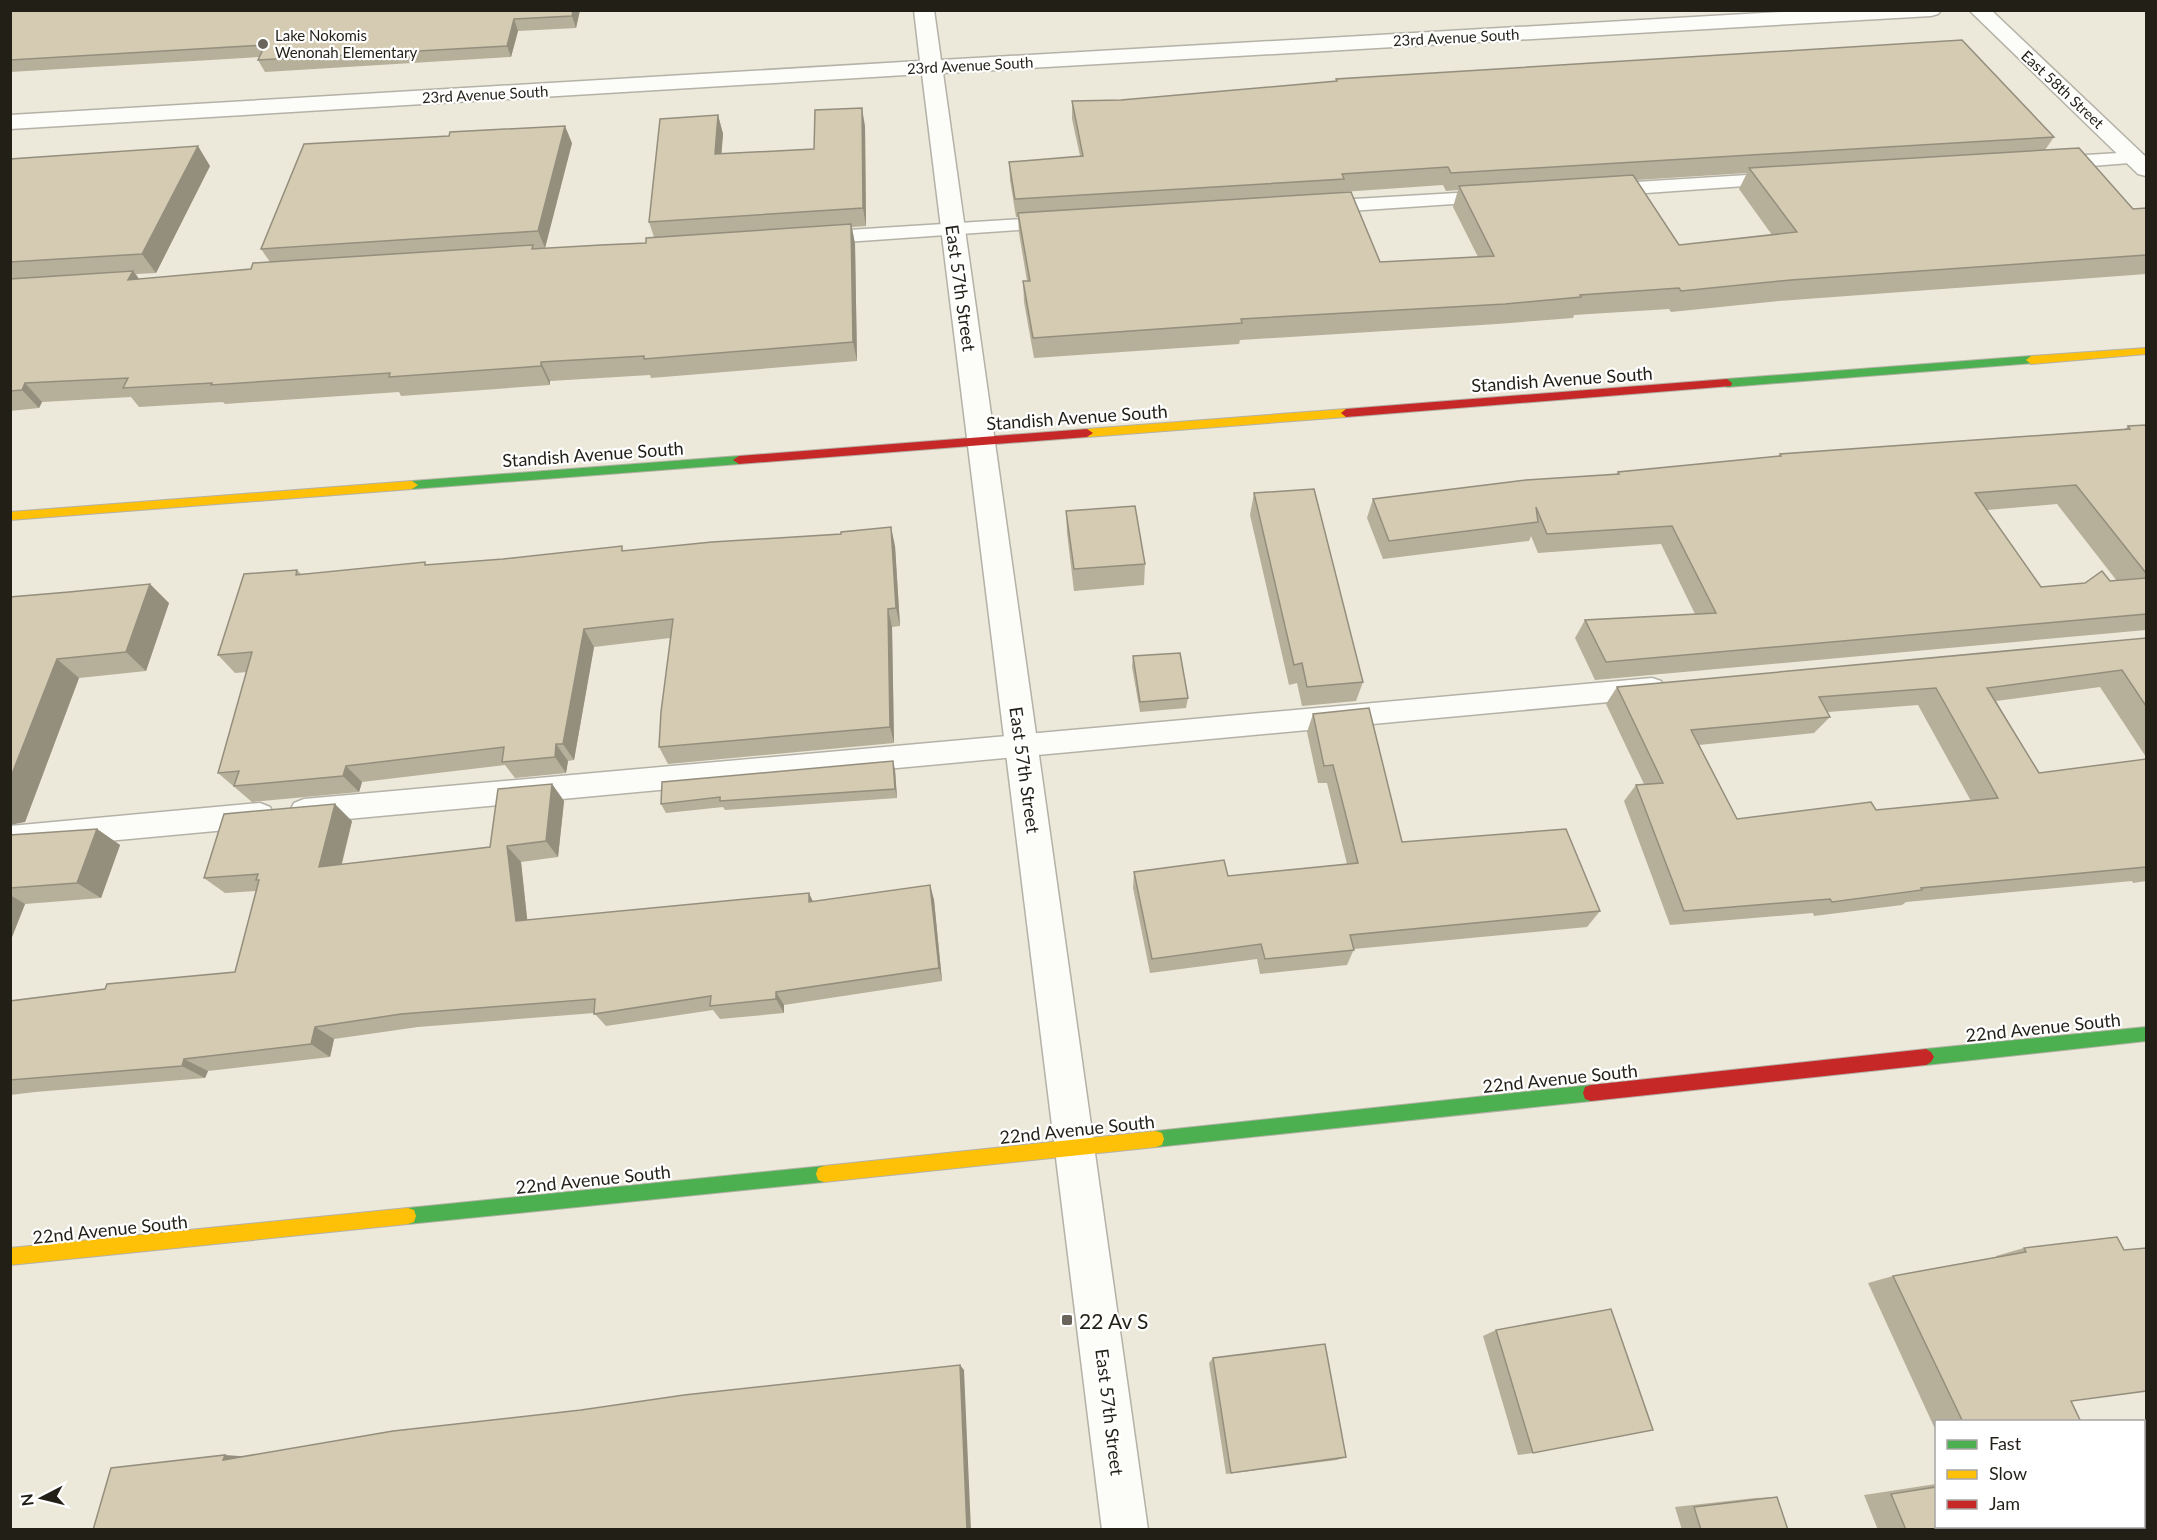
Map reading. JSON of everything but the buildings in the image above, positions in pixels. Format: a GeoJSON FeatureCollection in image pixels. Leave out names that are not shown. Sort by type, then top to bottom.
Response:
{"type":"FeatureCollection","features":[{"type":"Feature","properties":{"kind":"street","name":"East 57th Street"},"geometry":{"type":"LineString","coordinates":[[924,10],[1125,1530]]}},
{"type":"Feature","properties":{"kind":"street","name":"23rd Avenue South"},"geometry":{"type":"LineString","coordinates":[[10,122],[1931,10]]}},
{"type":"Feature","properties":{"kind":"street","name":"East 58th Street"},"geometry":{"type":"LineString","coordinates":[[1979,10],[2141,163]]}},
{"type":"Feature","properties":{"kind":"street","name":"Standish Avenue South"},"geometry":{"type":"LineString","coordinates":[[10,516],[2146,351]]}},
{"type":"Feature","properties":{"kind":"street","name":"22nd Avenue South"},"geometry":{"type":"LineString","coordinates":[[10,1257],[2146,1034]]}},
{"type":"Feature","properties":{"kind":"lane"},"geometry":{"type":"LineString","coordinates":[[2034,164],[2141,163]]}},
{"type":"Feature","properties":{"kind":"lane"},"geometry":{"type":"LineString","coordinates":[[1582,191],[1796,178]]}},
{"type":"Feature","properties":{"kind":"lane"},"geometry":{"type":"LineString","coordinates":[[1296,208],[1510,195]]}},
{"type":"Feature","properties":{"kind":"lane"},"geometry":{"type":"LineString","coordinates":[[799,239],[1070,222]]}},
{"type":"Feature","properties":{"kind":"lane"},"geometry":{"type":"LineString","coordinates":[[10,838],[1674,686]]}},
{"type":"Feature","properties":{"kind":"traffic: fast"},"geometry":{"type":"LineString","coordinates":[[1727,383],[2031,360]]}},
{"type":"Feature","properties":{"kind":"traffic: fast"},"geometry":{"type":"LineString","coordinates":[[412,485],[739,460]]}},
{"type":"Feature","properties":{"kind":"traffic: fast"},"geometry":{"type":"LineString","coordinates":[[1926,1057],[2146,1034]]}},
{"type":"Feature","properties":{"kind":"traffic: fast"},"geometry":{"type":"LineString","coordinates":[[1156,1139],[1591,1093]]}},
{"type":"Feature","properties":{"kind":"traffic: fast"},"geometry":{"type":"LineString","coordinates":[[408,1216],[824,1174]]}},
{"type":"Feature","properties":{"kind":"traffic: slow"},"geometry":{"type":"LineString","coordinates":[[2031,360],[2146,351]]}},
{"type":"Feature","properties":{"kind":"traffic: slow"},"geometry":{"type":"LineString","coordinates":[[1087,433],[1346,413]]}},
{"type":"Feature","properties":{"kind":"traffic: slow"},"geometry":{"type":"LineString","coordinates":[[10,516],[412,485]]}},
{"type":"Feature","properties":{"kind":"traffic: slow"},"geometry":{"type":"LineString","coordinates":[[824,1174],[1156,1139]]}},
{"type":"Feature","properties":{"kind":"traffic: slow"},"geometry":{"type":"LineString","coordinates":[[10,1257],[408,1216]]}},
{"type":"Feature","properties":{"kind":"traffic: jam"},"geometry":{"type":"LineString","coordinates":[[1346,413],[1727,383]]}},
{"type":"Feature","properties":{"kind":"traffic: jam"},"geometry":{"type":"LineString","coordinates":[[739,460],[1087,433]]}},
{"type":"Feature","properties":{"kind":"traffic: jam"},"geometry":{"type":"LineString","coordinates":[[1591,1093],[1926,1057]]}},
{"type":"Feature","properties":{"kind":"place","name":"Lake Nokomis Wenonah Elementary"},"geometry":{"type":"Point","coordinates":[263,44]}},
{"type":"Feature","properties":{"kind":"place","name":"22 Av S"},"geometry":{"type":"Point","coordinates":[1067,1320]}}]}
